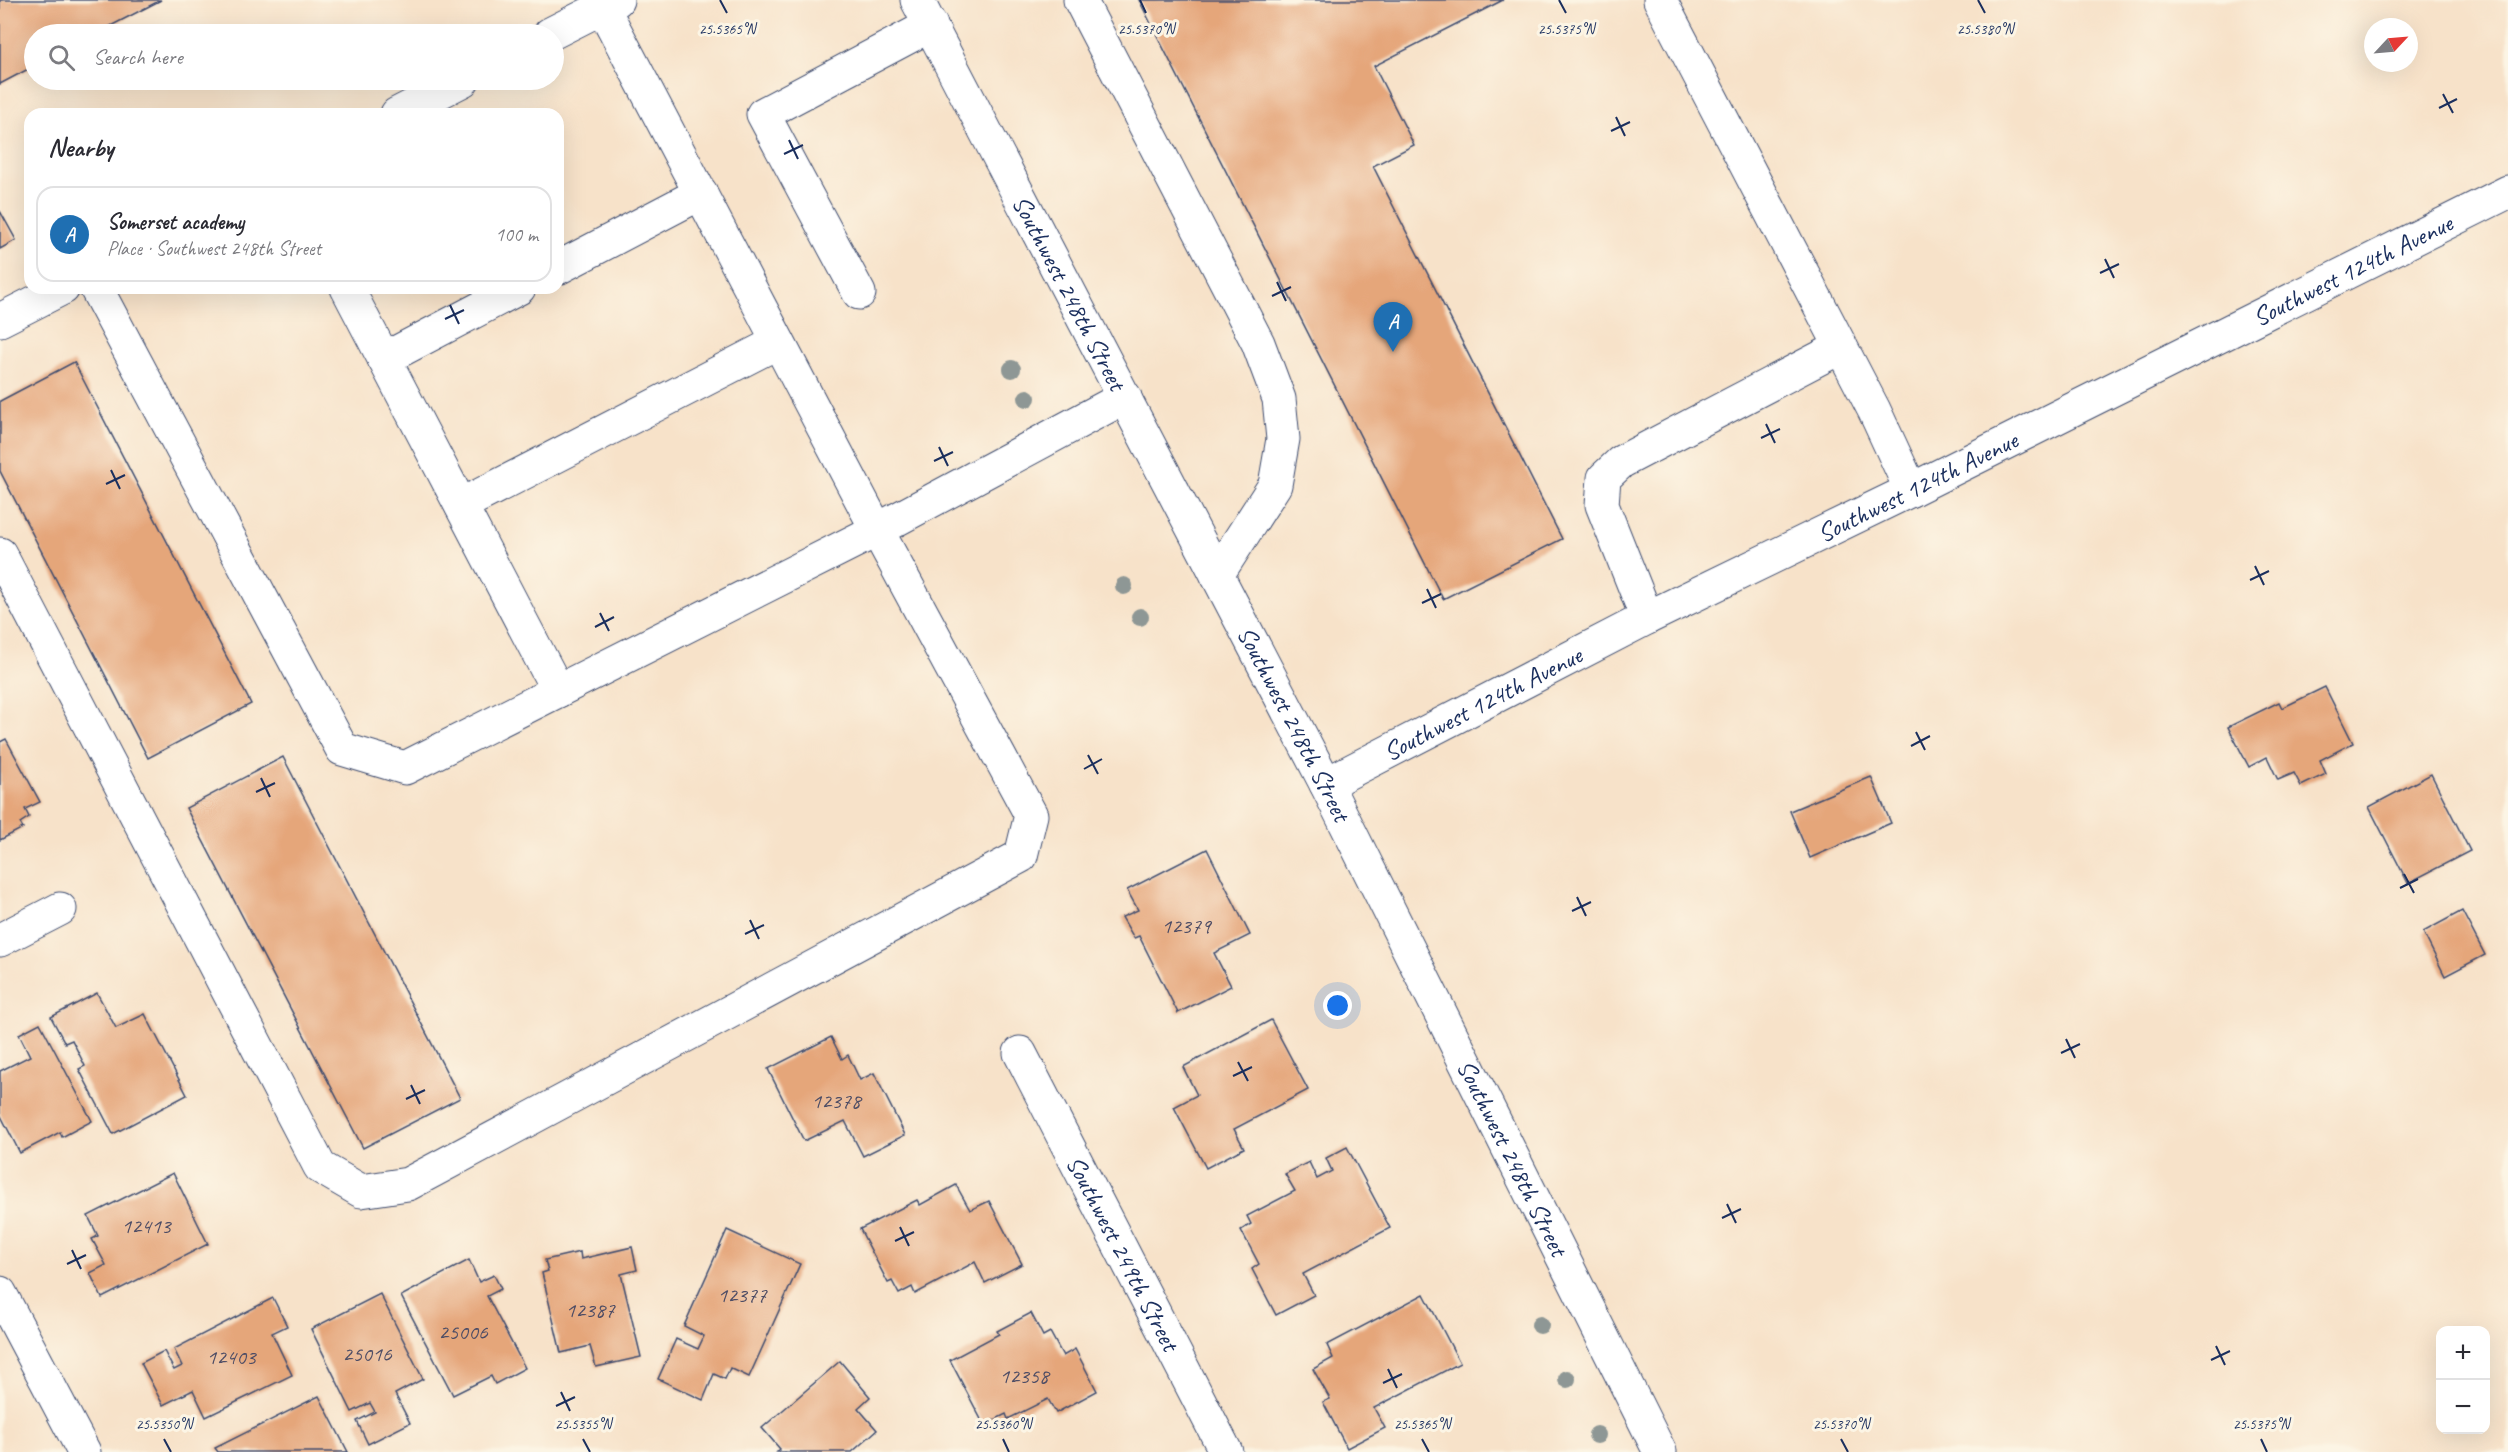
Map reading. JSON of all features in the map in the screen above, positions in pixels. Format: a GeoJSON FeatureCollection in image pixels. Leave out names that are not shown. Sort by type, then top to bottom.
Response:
{"type":"FeatureCollection","features":[{"type":"Feature","properties":{"kind":"street"},"geometry":{"type":"LineString","coordinates":[[1080,0],[1258,343],[1279,399],[1283,439],[1275,485],[1217,575]]}},
{"type":"Feature","properties":{"kind":"street"},"geometry":{"type":"LineString","coordinates":[[1660,0],[1874,410],[1911,490]]}},
{"type":"Feature","properties":{"kind":"street"},"geometry":{"type":"LineString","coordinates":[[1,558],[320,1167],[361,1191],[408,1184],[1021,856],[1031,815],[877,530],[700,193],[607,2],[564,26]]}},
{"type":"Feature","properties":{"kind":"street"},"geometry":{"type":"LineString","coordinates":[[859,293],[763,114],[924,13]]}},
{"type":"Feature","properties":{"kind":"street","name":"Southwest 248th Street"},"geometry":{"type":"LineString","coordinates":[[924,13],[1326,784],[1660,1452]]}},
{"type":"Feature","properties":{"kind":"street"},"geometry":{"type":"LineString","coordinates":[[409,108],[444,90]]}},
{"type":"Feature","properties":{"kind":"street","name":"Southwest 124th Avenue"},"geometry":{"type":"LineString","coordinates":[[1326,784],[1647,618],[1911,490],[2508,192]]}},
{"type":"Feature","properties":{"kind":"street"},"geometry":{"type":"LineString","coordinates":[[564,265],[700,193]]}},
{"type":"Feature","properties":{"kind":"street"},"geometry":{"type":"LineString","coordinates":[[0,321],[52,294]]}},
{"type":"Feature","properties":{"kind":"street"},"geometry":{"type":"LineString","coordinates":[[99,294],[342,749],[405,768],[877,530],[1125,397]]}},
{"type":"Feature","properties":{"kind":"street"},"geometry":{"type":"LineString","coordinates":[[350,294],[558,691]]}},
{"type":"Feature","properties":{"kind":"street"},"geometry":{"type":"LineString","coordinates":[[384,359],[508,294]]}},
{"type":"Feature","properties":{"kind":"street"},"geometry":{"type":"LineString","coordinates":[[461,505],[778,342]]}},
{"type":"Feature","properties":{"kind":"street"},"geometry":{"type":"LineString","coordinates":[[1647,618],[1602,505],[1604,478],[1621,462],[1841,347]]}},
{"type":"Feature","properties":{"kind":"street"},"geometry":{"type":"LineString","coordinates":[[0,940],[60,909]]}},
{"type":"Feature","properties":{"kind":"street","name":"Southwest 249th Street"},"geometry":{"type":"LineString","coordinates":[[1020,1053],[1226,1452]]}},
{"type":"Feature","properties":{"kind":"street"},"geometry":{"type":"LineString","coordinates":[[0,1293],[84,1452]]}},
{"type":"Feature","properties":{"kind":"building"},"geometry":{"type":"Polygon","coordinates":[[[0,0],[161,0],[114,24],[24,24],[24,71],[0,84],[0,0]]]}},
{"type":"Feature","properties":{"kind":"building"},"geometry":{"type":"Polygon","coordinates":[[[1139,0],[1503,0],[1374,66],[1414,145],[1373,166],[1562,539],[1443,599],[1139,0]]]}},
{"type":"Feature","properties":{"kind":"building"},"geometry":{"type":"Polygon","coordinates":[[[0,211],[16,240],[0,249],[0,211]]]}},
{"type":"Feature","properties":{"kind":"building"},"geometry":{"type":"Polygon","coordinates":[[[74,362],[251,704],[148,758],[0,471],[0,401],[74,362]]]}},
{"type":"Feature","properties":{"kind":"building"},"geometry":{"type":"Polygon","coordinates":[[[2325,687],[2353,743],[2320,760],[2326,774],[2301,786],[2294,773],[2278,780],[2267,757],[2249,767],[2228,727],[2279,702],[2282,708],[2325,687]]]}},
{"type":"Feature","properties":{"kind":"building"},"geometry":{"type":"Polygon","coordinates":[[[6,739],[40,802],[25,809],[29,817],[20,823],[23,828],[0,840],[0,742],[6,739]]]}},
{"type":"Feature","properties":{"kind":"building"},"geometry":{"type":"Polygon","coordinates":[[[283,757],[460,1098],[363,1148],[186,808],[283,757]]]}},
{"type":"Feature","properties":{"kind":"building"},"geometry":{"type":"Polygon","coordinates":[[[2431,774],[2470,851],[2408,883],[2369,807],[2431,774]]]}},
{"type":"Feature","properties":{"kind":"building"},"geometry":{"type":"Polygon","coordinates":[[[1871,777],[1891,823],[1810,858],[1790,811],[1871,777]]]}},
{"type":"Feature","properties":{"kind":"building"},"geometry":{"type":"Polygon","coordinates":[[[1207,849],[1250,935],[1214,953],[1231,986],[1178,1013],[1139,936],[1134,938],[1122,917],[1138,910],[1127,890],[1207,849]]]}},
{"type":"Feature","properties":{"kind":"building"},"geometry":{"type":"Polygon","coordinates":[[[2462,911],[2485,955],[2445,976],[2423,932],[2462,911]]]}},
{"type":"Feature","properties":{"kind":"building"},"geometry":{"type":"Polygon","coordinates":[[[97,993],[116,1028],[145,1014],[187,1095],[113,1134],[79,1069],[85,1066],[72,1040],[65,1043],[51,1017],[97,993]]]}},
{"type":"Feature","properties":{"kind":"building"},"geometry":{"type":"Polygon","coordinates":[[[1271,1020],[1308,1090],[1234,1129],[1244,1148],[1206,1168],[1174,1107],[1197,1095],[1183,1067],[1271,1020]]]}},
{"type":"Feature","properties":{"kind":"building"},"geometry":{"type":"Polygon","coordinates":[[[40,1023],[92,1121],[62,1137],[60,1132],[20,1153],[0,1114],[0,1071],[30,1056],[19,1034],[40,1023]]]}},
{"type":"Feature","properties":{"kind":"building"},"geometry":{"type":"Polygon","coordinates":[[[831,1037],[842,1059],[848,1055],[860,1080],[874,1073],[905,1135],[863,1156],[845,1121],[804,1141],[768,1069],[831,1037]]]}},
{"type":"Feature","properties":{"kind":"building"},"geometry":{"type":"Polygon","coordinates":[[[1347,1147],[1390,1228],[1303,1274],[1314,1295],[1276,1315],[1252,1269],[1259,1264],[1241,1230],[1251,1224],[1247,1216],[1295,1191],[1285,1174],[1309,1162],[1317,1179],[1332,1171],[1326,1158],[1347,1147]]]}},
{"type":"Feature","properties":{"kind":"building"},"geometry":{"type":"Polygon","coordinates":[[[173,1173],[208,1244],[102,1298],[90,1273],[106,1265],[92,1239],[98,1236],[88,1216],[173,1173]]]}},
{"type":"Feature","properties":{"kind":"building"},"geometry":{"type":"Polygon","coordinates":[[[956,1185],[970,1210],[989,1201],[1022,1264],[985,1283],[975,1262],[915,1294],[912,1287],[899,1294],[892,1281],[888,1283],[860,1229],[917,1200],[920,1205],[956,1185]]]}},
{"type":"Feature","properties":{"kind":"building"},"geometry":{"type":"Polygon","coordinates":[[[727,1230],[800,1264],[749,1377],[730,1368],[725,1379],[714,1374],[703,1400],[658,1379],[676,1339],[698,1349],[704,1336],[684,1326],[727,1230]]]}},
{"type":"Feature","properties":{"kind":"building"},"geometry":{"type":"Polygon","coordinates":[[[632,1247],[637,1270],[621,1274],[641,1357],[596,1367],[590,1346],[561,1353],[542,1273],[548,1271],[545,1260],[580,1252],[581,1259],[632,1247]]]}},
{"type":"Feature","properties":{"kind":"building"},"geometry":{"type":"Polygon","coordinates":[[[469,1260],[479,1282],[494,1275],[501,1289],[487,1296],[525,1368],[495,1384],[491,1376],[453,1395],[401,1296],[469,1260]]]}},
{"type":"Feature","properties":{"kind":"building"},"geometry":{"type":"Polygon","coordinates":[[[380,1294],[423,1379],[395,1394],[410,1423],[368,1444],[357,1421],[375,1412],[370,1403],[352,1412],[311,1329],[380,1294]]]}},
{"type":"Feature","properties":{"kind":"building"},"geometry":{"type":"Polygon","coordinates":[[[1424,1294],[1460,1363],[1374,1408],[1385,1428],[1347,1448],[1323,1402],[1330,1399],[1313,1369],[1333,1358],[1327,1345],[1424,1294]]]}},
{"type":"Feature","properties":{"kind":"building"},"geometry":{"type":"Polygon","coordinates":[[[273,1298],[287,1326],[272,1333],[292,1375],[206,1417],[193,1390],[163,1405],[141,1363],[164,1351],[174,1370],[182,1366],[174,1349],[273,1298]]]}},
{"type":"Feature","properties":{"kind":"building"},"geometry":{"type":"Polygon","coordinates":[[[1031,1313],[1043,1336],[1050,1332],[1063,1356],[1075,1349],[1097,1391],[1056,1413],[1048,1399],[1008,1419],[1006,1414],[984,1425],[950,1360],[999,1334],[997,1331],[1031,1313]]]}},
{"type":"Feature","properties":{"kind":"building"},"geometry":{"type":"Polygon","coordinates":[[[840,1361],[870,1397],[858,1408],[877,1430],[852,1452],[777,1452],[780,1449],[762,1428],[840,1361]]]}},
{"type":"Feature","properties":{"kind":"building"},"geometry":{"type":"Polygon","coordinates":[[[319,1396],[348,1452],[218,1452],[215,1448],[319,1396]]]}},
{"type":"Feature","properties":{"kind":"place","name":"Somerset academy"},"geometry":{"type":"Point","coordinates":[1393,352]}}]}
